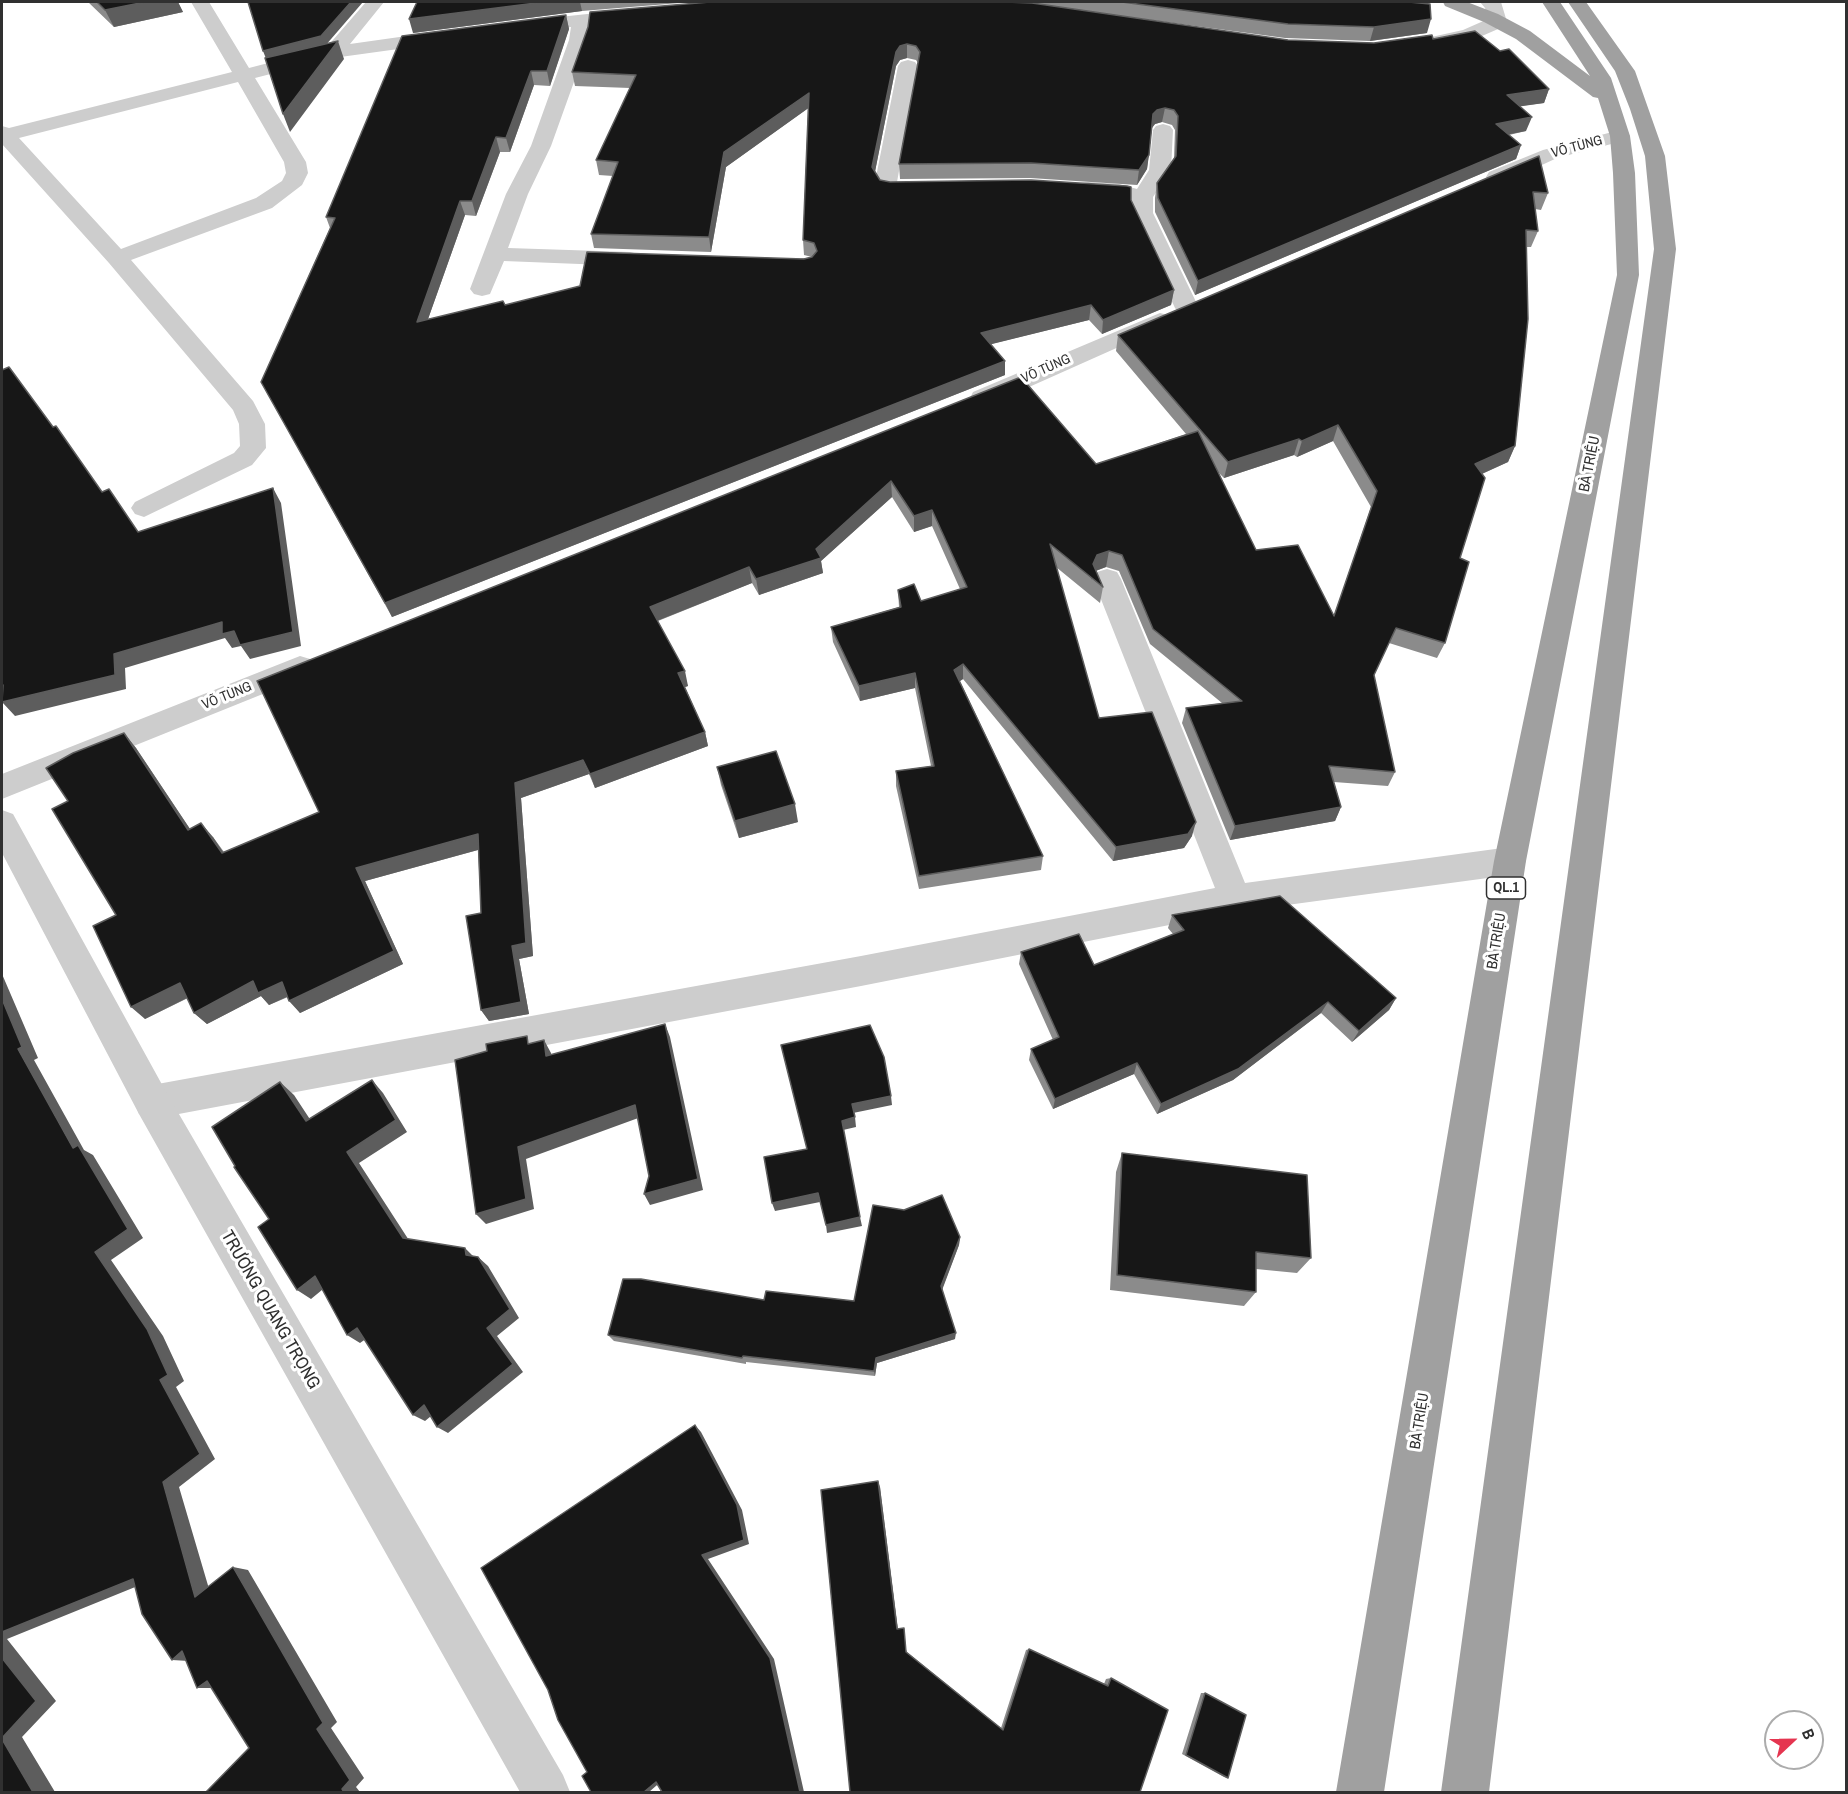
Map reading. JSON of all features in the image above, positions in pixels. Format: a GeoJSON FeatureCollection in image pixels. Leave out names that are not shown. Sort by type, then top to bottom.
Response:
{"type":"FeatureCollection","features":[{"type":"Feature","properties":{"kind":"highway"},"geometry":{"type":"LineString","coordinates":[[1452,2],[1498,22],[1532,41],[1608,99]]}},
{"type":"Feature","properties":{"kind":"highway"},"geometry":{"type":"LineString","coordinates":[[1551,2],[1584,21],[1604,39]]}},
{"type":"Feature","properties":{"kind":"highway","name":"BÀ TRIỆU"},"geometry":{"type":"LineString","coordinates":[[1359,1792],[1510,861],[1628,275],[1624,173],[1620,136],[1601,78],[1551,2]]}},
{"type":"Feature","properties":{"kind":"highway"},"geometry":{"type":"LineString","coordinates":[[1465,1792],[1665,249],[1655,156],[1625,71],[1577,2]]}},
{"type":"Feature","properties":{"kind":"street"},"geometry":{"type":"LineString","coordinates":[[117,258],[264,203],[291,185],[297,173],[295,162],[200,2]]}},
{"type":"Feature","properties":{"kind":"street"},"geometry":{"type":"LineString","coordinates":[[333,52],[375,2]]}},
{"type":"Feature","properties":{"kind":"street"},"geometry":{"type":"LineString","coordinates":[[1412,44],[1468,35],[1498,22],[1494,6],[1489,2]]}},
{"type":"Feature","properties":{"kind":"street"},"geometry":{"type":"LineString","coordinates":[[505,29],[582,19],[656,14]]}},
{"type":"Feature","properties":{"kind":"street"},"geometry":{"type":"LineString","coordinates":[[482,289],[497,254],[517,194],[541,146],[579,40],[582,19]]}},
{"type":"Feature","properties":{"kind":"street"},"geometry":{"type":"LineString","coordinates":[[144,508],[243,459],[253,448],[254,436],[244,407],[117,258],[2,134],[333,52],[461,35]]}},
{"type":"Feature","properties":{"kind":"street"},"geometry":{"type":"LineString","coordinates":[[908,66],[886,182],[891,188],[951,188]]}},
{"type":"Feature","properties":{"kind":"street"},"geometry":{"type":"LineString","coordinates":[[1163,130],[1160,170],[1142,197],[1142,213],[1187,308]]}},
{"type":"Feature","properties":{"kind":"street","name":"VÕ TÙNG"},"geometry":{"type":"LineString","coordinates":[[1477,186],[1550,154],[1620,136]]}},
{"type":"Feature","properties":{"kind":"street"},"geometry":{"type":"LineString","coordinates":[[1063,187],[1119,190],[1142,197]]}},
{"type":"Feature","properties":{"kind":"street"},"geometry":{"type":"LineString","coordinates":[[497,254],[651,259]]}},
{"type":"Feature","properties":{"kind":"street","name":"VÕ TÙNG"},"geometry":{"type":"LineString","coordinates":[[963,406],[1214,298]]}},
{"type":"Feature","properties":{"kind":"street"},"geometry":{"type":"LineString","coordinates":[[1107,579],[1235,898]]}},
{"type":"Feature","properties":{"kind":"street","name":"VÕ TÙNG"},"geometry":{"type":"LineString","coordinates":[[2,787],[322,658]]}},
{"type":"Feature","properties":{"kind":"street","name":"TRƯƠNG QUANG TRỌNG"},"geometry":{"type":"LineString","coordinates":[[2,823],[152,1102],[546,1792]]}},
{"type":"Feature","properties":{"kind":"street"},"geometry":{"type":"LineString","coordinates":[[152,1102],[849,973],[1235,898],[1510,861]]}},
{"type":"Feature","properties":{"kind":"building"},"geometry":{"type":"Polygon","coordinates":[[[97,2],[145,2],[105,10],[97,2]]]}},
{"type":"Feature","properties":{"kind":"building"},"geometry":{"type":"Polygon","coordinates":[[[248,2],[351,2],[321,36],[263,51],[248,2]]]}},
{"type":"Feature","properties":{"kind":"building"},"geometry":{"type":"Polygon","coordinates":[[[417,2],[544,2],[409,19],[417,2]]]}},
{"type":"Feature","properties":{"kind":"building"},"geometry":{"type":"Polygon","coordinates":[[[710,2],[1032,3],[1288,40],[1374,43],[1432,35],[1433,39],[1475,31],[1500,51],[1509,49],[1549,89],[1507,95],[1532,117],[1496,124],[1521,145],[1198,281],[1158,198],[1157,183],[1176,156],[1178,116],[1174,110],[1165,108],[1153,114],[1149,155],[1139,170],[1031,163],[899,164],[920,52],[916,46],[907,44],[900,46],[896,52],[872,167],[880,180],[890,182],[1031,180],[1131,187],[1131,200],[1174,290],[1103,320],[1091,305],[981,333],[1005,361],[385,603],[261,382],[335,218],[326,217],[402,36],[566,15],[547,71],[531,71],[506,138],[496,137],[472,201],[460,201],[417,322],[503,301],[505,305],[580,286],[587,252],[804,259],[812,257],[817,251],[814,243],[803,240],[809,93],[724,152],[709,237],[591,234],[618,162],[596,160],[636,75],[572,72],[588,27],[590,12],[710,2]]]}},
{"type":"Feature","properties":{"kind":"building"},"geometry":{"type":"Polygon","coordinates":[[[1122,2],[1409,2],[1430,4],[1431,19],[1374,27],[1288,24],[1122,2]]]}},
{"type":"Feature","properties":{"kind":"building"},"geometry":{"type":"Polygon","coordinates":[[[338,41],[283,114],[265,58],[338,41]]]}},
{"type":"Feature","properties":{"kind":"building"},"geometry":{"type":"Polygon","coordinates":[[[1539,156],[1548,193],[1533,192],[1538,231],[1526,230],[1528,319],[1515,446],[1475,464],[1485,478],[1460,558],[1469,562],[1445,643],[1396,628],[1374,675],[1395,772],[1329,766],[1341,807],[1235,826],[1186,708],[1242,701],[1153,629],[1122,555],[1109,551],[1097,555],[1093,564],[1103,587],[1050,544],[1099,718],[1152,712],[1196,822],[1188,834],[1116,847],[963,664],[954,670],[1043,856],[919,876],[896,771],[934,766],[915,673],[859,686],[831,627],[901,607],[898,590],[914,584],[921,601],[967,587],[932,510],[914,516],[891,481],[816,549],[821,558],[756,579],[749,567],[650,607],[685,671],[678,673],[705,732],[590,774],[583,760],[515,783],[526,943],[512,946],[521,1002],[481,1010],[466,916],[481,913],[478,834],[356,868],[394,951],[289,1001],[282,982],[258,993],[253,981],[194,1013],[180,983],[131,1007],[93,926],[116,915],[52,809],[68,801],[46,768],[73,753],[124,733],[188,830],[201,823],[222,853],[319,812],[257,681],[1021,377],[1096,464],[1198,431],[1256,550],[1298,545],[1334,616],[1377,491],[1338,425],[1302,441],[1299,439],[1228,462],[1118,335],[1539,156]]]}},
{"type":"Feature","properties":{"kind":"building"},"geometry":{"type":"Polygon","coordinates":[[[9,367],[53,427],[56,426],[102,492],[109,489],[138,532],[273,488],[293,632],[240,645],[234,631],[222,634],[222,622],[114,654],[115,675],[2,702],[2,370],[9,367]]]}},
{"type":"Feature","properties":{"kind":"building"},"geometry":{"type":"Polygon","coordinates":[[[776,751],[795,804],[735,821],[717,767],[776,751]]]}},
{"type":"Feature","properties":{"kind":"building"},"geometry":{"type":"Polygon","coordinates":[[[1280,896],[1396,998],[1359,1031],[1328,1002],[1238,1069],[1161,1104],[1137,1063],[1055,1099],[1031,1049],[1059,1037],[1021,952],[1079,934],[1094,965],[1184,930],[1172,915],[1280,896]]]}},
{"type":"Feature","properties":{"kind":"building"},"geometry":{"type":"Polygon","coordinates":[[[2,999],[22,1047],[18,1049],[73,1148],[78,1145],[128,1229],[95,1252],[147,1329],[168,1375],[160,1380],[200,1454],[163,1482],[195,1597],[233,1567],[323,1723],[317,1729],[350,1780],[342,1789],[344,1792],[206,1792],[249,1748],[207,1681],[197,1688],[182,1651],[172,1660],[142,1614],[133,1579],[2,1632],[2,999]]]}},
{"type":"Feature","properties":{"kind":"building"},"geometry":{"type":"Polygon","coordinates":[[[665,1024],[698,1179],[644,1194],[649,1176],[635,1105],[518,1147],[526,1199],[476,1214],[455,1060],[487,1051],[486,1044],[527,1036],[528,1044],[544,1040],[546,1056],[665,1024]]]}},
{"type":"Feature","properties":{"kind":"building"},"geometry":{"type":"Polygon","coordinates":[[[870,1025],[884,1057],[891,1096],[852,1104],[855,1117],[842,1121],[860,1217],[826,1225],[818,1193],[772,1203],[764,1157],[807,1149],[781,1045],[870,1025]]]}},
{"type":"Feature","properties":{"kind":"building"},"geometry":{"type":"Polygon","coordinates":[[[372,1080],[396,1120],[347,1152],[403,1238],[465,1248],[466,1255],[478,1257],[510,1309],[487,1328],[513,1364],[437,1427],[424,1405],[413,1415],[357,1328],[347,1335],[315,1276],[297,1290],[258,1227],[269,1219],[234,1167],[212,1127],[280,1082],[306,1121],[372,1080]]]}},
{"type":"Feature","properties":{"kind":"building"},"geometry":{"type":"Polygon","coordinates":[[[1122,1153],[1307,1175],[1311,1258],[1256,1252],[1256,1292],[1117,1275],[1122,1153]]]}},
{"type":"Feature","properties":{"kind":"building"},"geometry":{"type":"Polygon","coordinates":[[[942,1195],[960,1237],[941,1286],[956,1333],[876,1358],[874,1371],[743,1356],[742,1358],[608,1335],[623,1279],[641,1279],[764,1300],[766,1291],[854,1301],[873,1205],[904,1210],[942,1195]]]}},
{"type":"Feature","properties":{"kind":"building"},"geometry":{"type":"Polygon","coordinates":[[[695,1425],[737,1505],[744,1540],[702,1555],[770,1658],[800,1792],[662,1792],[656,1782],[644,1792],[591,1792],[582,1776],[587,1772],[558,1720],[548,1690],[481,1568],[695,1425]]]}},
{"type":"Feature","properties":{"kind":"building"},"geometry":{"type":"Polygon","coordinates":[[[878,1481],[897,1629],[904,1628],[906,1652],[1003,1730],[1029,1649],[1108,1686],[1111,1678],[1168,1710],[1140,1792],[850,1792],[821,1490],[878,1481]]]}},
{"type":"Feature","properties":{"kind":"building"},"geometry":{"type":"Polygon","coordinates":[[[2,1658],[36,1701],[2,1738],[2,1658]]]}},
{"type":"Feature","properties":{"kind":"building"},"geometry":{"type":"Polygon","coordinates":[[[1205,1693],[1246,1715],[1228,1778],[1186,1755],[1205,1693]]]}},
{"type":"Feature","properties":{"kind":"building"},"geometry":{"type":"Polygon","coordinates":[[[2,1739],[33,1792],[2,1792],[2,1739]]]}}]}
